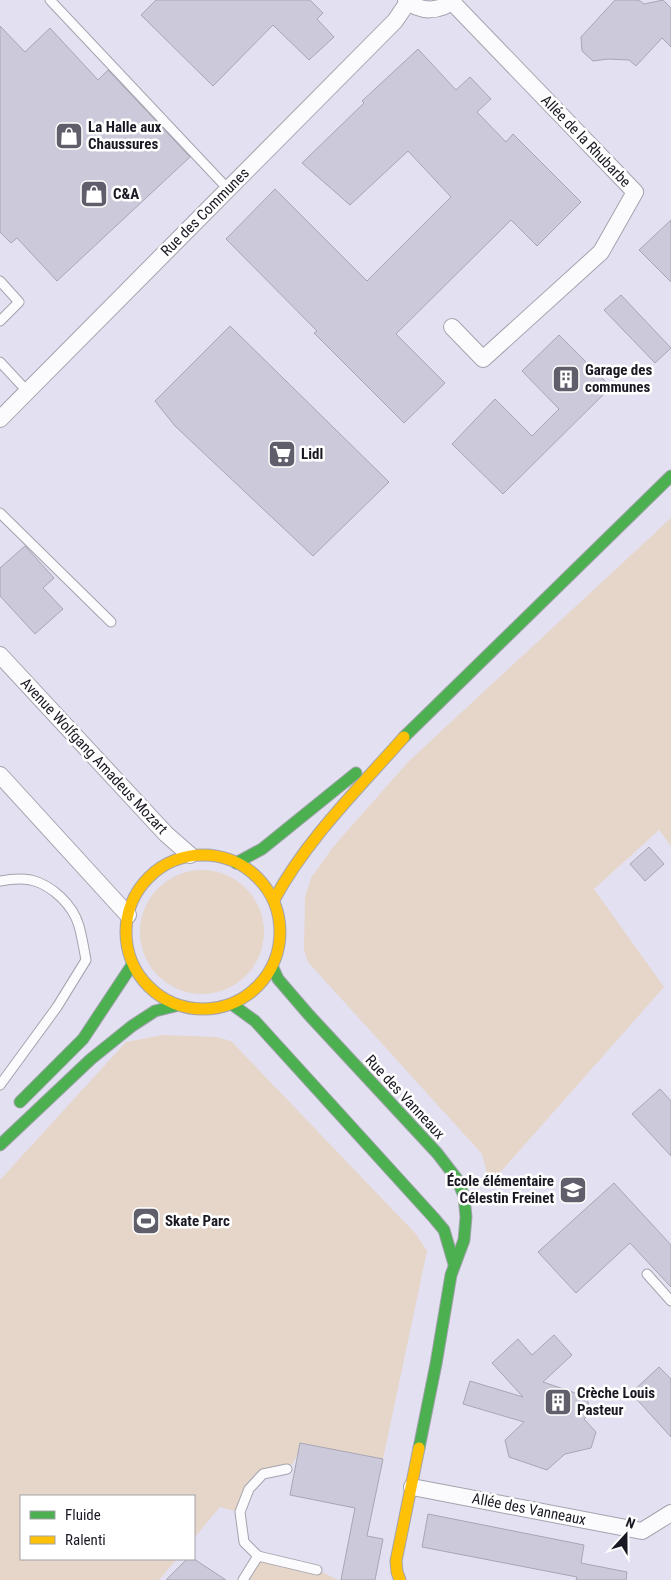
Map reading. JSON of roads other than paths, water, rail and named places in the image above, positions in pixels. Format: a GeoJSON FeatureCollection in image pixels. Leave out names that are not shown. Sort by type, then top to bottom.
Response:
{"type":"FeatureCollection","features":[{"type":"Feature","properties":{"kind":"main road"},"geometry":{"type":"LineString","coordinates":[[274,900],[287,876],[318,836],[408,732],[671,476]]}},
{"type":"Feature","properties":{"kind":"main road"},"geometry":{"type":"LineString","coordinates":[[236,863],[262,849],[408,732]]}},
{"type":"Feature","properties":{"kind":"main road"},"geometry":{"type":"LineString","coordinates":[[204,854],[236,863],[259,878],[274,900],[281,930],[273,968],[257,990],[233,1005],[208,1011],[176,1006],[152,992],[132,965],[126,942],[128,914],[141,887],[168,862],[190,855],[204,854]]}},
{"type":"Feature","properties":{"kind":"main road"},"geometry":{"type":"LineString","coordinates":[[14,1108],[83,1039],[132,965]]}},
{"type":"Feature","properties":{"kind":"main road","name":"Rue des Vanneaux"},"geometry":{"type":"LineString","coordinates":[[273,968],[278,979],[309,1015],[437,1152],[460,1184],[466,1198],[466,1220],[462,1246],[454,1264],[412,1488],[396,1561],[400,1580]]}},
{"type":"Feature","properties":{"kind":"main road","name":"Rue des Vanneaux"},"geometry":{"type":"LineString","coordinates":[[233,1005],[255,1021],[434,1218],[444,1230],[454,1264]]}},
{"type":"Feature","properties":{"kind":"main road"},"geometry":{"type":"LineString","coordinates":[[0,1145],[91,1059],[132,1026],[155,1011],[176,1006]]}},
{"type":"Feature","properties":{"kind":"street","name":"Rue des Communes"},"geometry":{"type":"LineString","coordinates":[[0,419],[395,21],[407,1]]}},
{"type":"Feature","properties":{"kind":"street"},"geometry":{"type":"LineString","coordinates":[[407,1],[418,8],[430,10],[441,8],[453,1]]}},
{"type":"Feature","properties":{"kind":"street","name":"Allée de la Rhubarbe"},"geometry":{"type":"LineString","coordinates":[[452,327],[483,359],[601,252],[635,192],[453,1]]}},
{"type":"Feature","properties":{"kind":"street","name":"Avenue Wolfgang Amadeus Mozart"},"geometry":{"type":"LineString","coordinates":[[0,655],[166,834],[190,855]]}},
{"type":"Feature","properties":{"kind":"street"},"geometry":{"type":"LineString","coordinates":[[0,775],[128,914]]}},
{"type":"Feature","properties":{"kind":"street","name":"Allée des Vanneaux"},"geometry":{"type":"LineString","coordinates":[[412,1488],[642,1531],[671,1513]]}},
{"type":"Feature","properties":{"kind":"lane"},"geometry":{"type":"LineString","coordinates":[[50,0],[228,189]]}},
{"type":"Feature","properties":{"kind":"lane"},"geometry":{"type":"LineString","coordinates":[[0,281],[19,302],[0,321]]}},
{"type":"Feature","properties":{"kind":"lane"},"geometry":{"type":"LineString","coordinates":[[0,362],[27,391]]}},
{"type":"Feature","properties":{"kind":"lane"},"geometry":{"type":"LineString","coordinates":[[0,513],[111,622]]}},
{"type":"Feature","properties":{"kind":"lane"},"geometry":{"type":"LineString","coordinates":[[0,881],[12,879],[31,880],[56,892],[69,906],[78,924],[86,960],[57,1007],[0,1085]]}},
{"type":"Feature","properties":{"kind":"lane"},"geometry":{"type":"LineString","coordinates":[[647,1274],[671,1301]]}},
{"type":"Feature","properties":{"kind":"lane"},"geometry":{"type":"LineString","coordinates":[[286,1469],[263,1474],[249,1489],[240,1512],[244,1542],[258,1556],[317,1570]]}},
{"type":"Feature","properties":{"kind":"lane"},"geometry":{"type":"LineString","coordinates":[[243,1580],[258,1556]]}},
{"type":"Feature","properties":{"kind":"place","name":"La Halle aux Chaussures"},"geometry":{"type":"Point","coordinates":[69,136]}},
{"type":"Feature","properties":{"kind":"place","name":"C&A"},"geometry":{"type":"Point","coordinates":[94,194]}},
{"type":"Feature","properties":{"kind":"place","name":"Garage des communes"},"geometry":{"type":"Point","coordinates":[566,379]}},
{"type":"Feature","properties":{"kind":"place","name":"Lidl"},"geometry":{"type":"Point","coordinates":[282,454]}},
{"type":"Feature","properties":{"kind":"place","name":"École élémentaire Célestin Freinet"},"geometry":{"type":"Point","coordinates":[573,1190]}},
{"type":"Feature","properties":{"kind":"place","name":"Skate Parc"},"geometry":{"type":"Point","coordinates":[146,1221]}},
{"type":"Feature","properties":{"kind":"place","name":"Crèche Louis Pasteur"},"geometry":{"type":"Point","coordinates":[558,1402]}}]}
